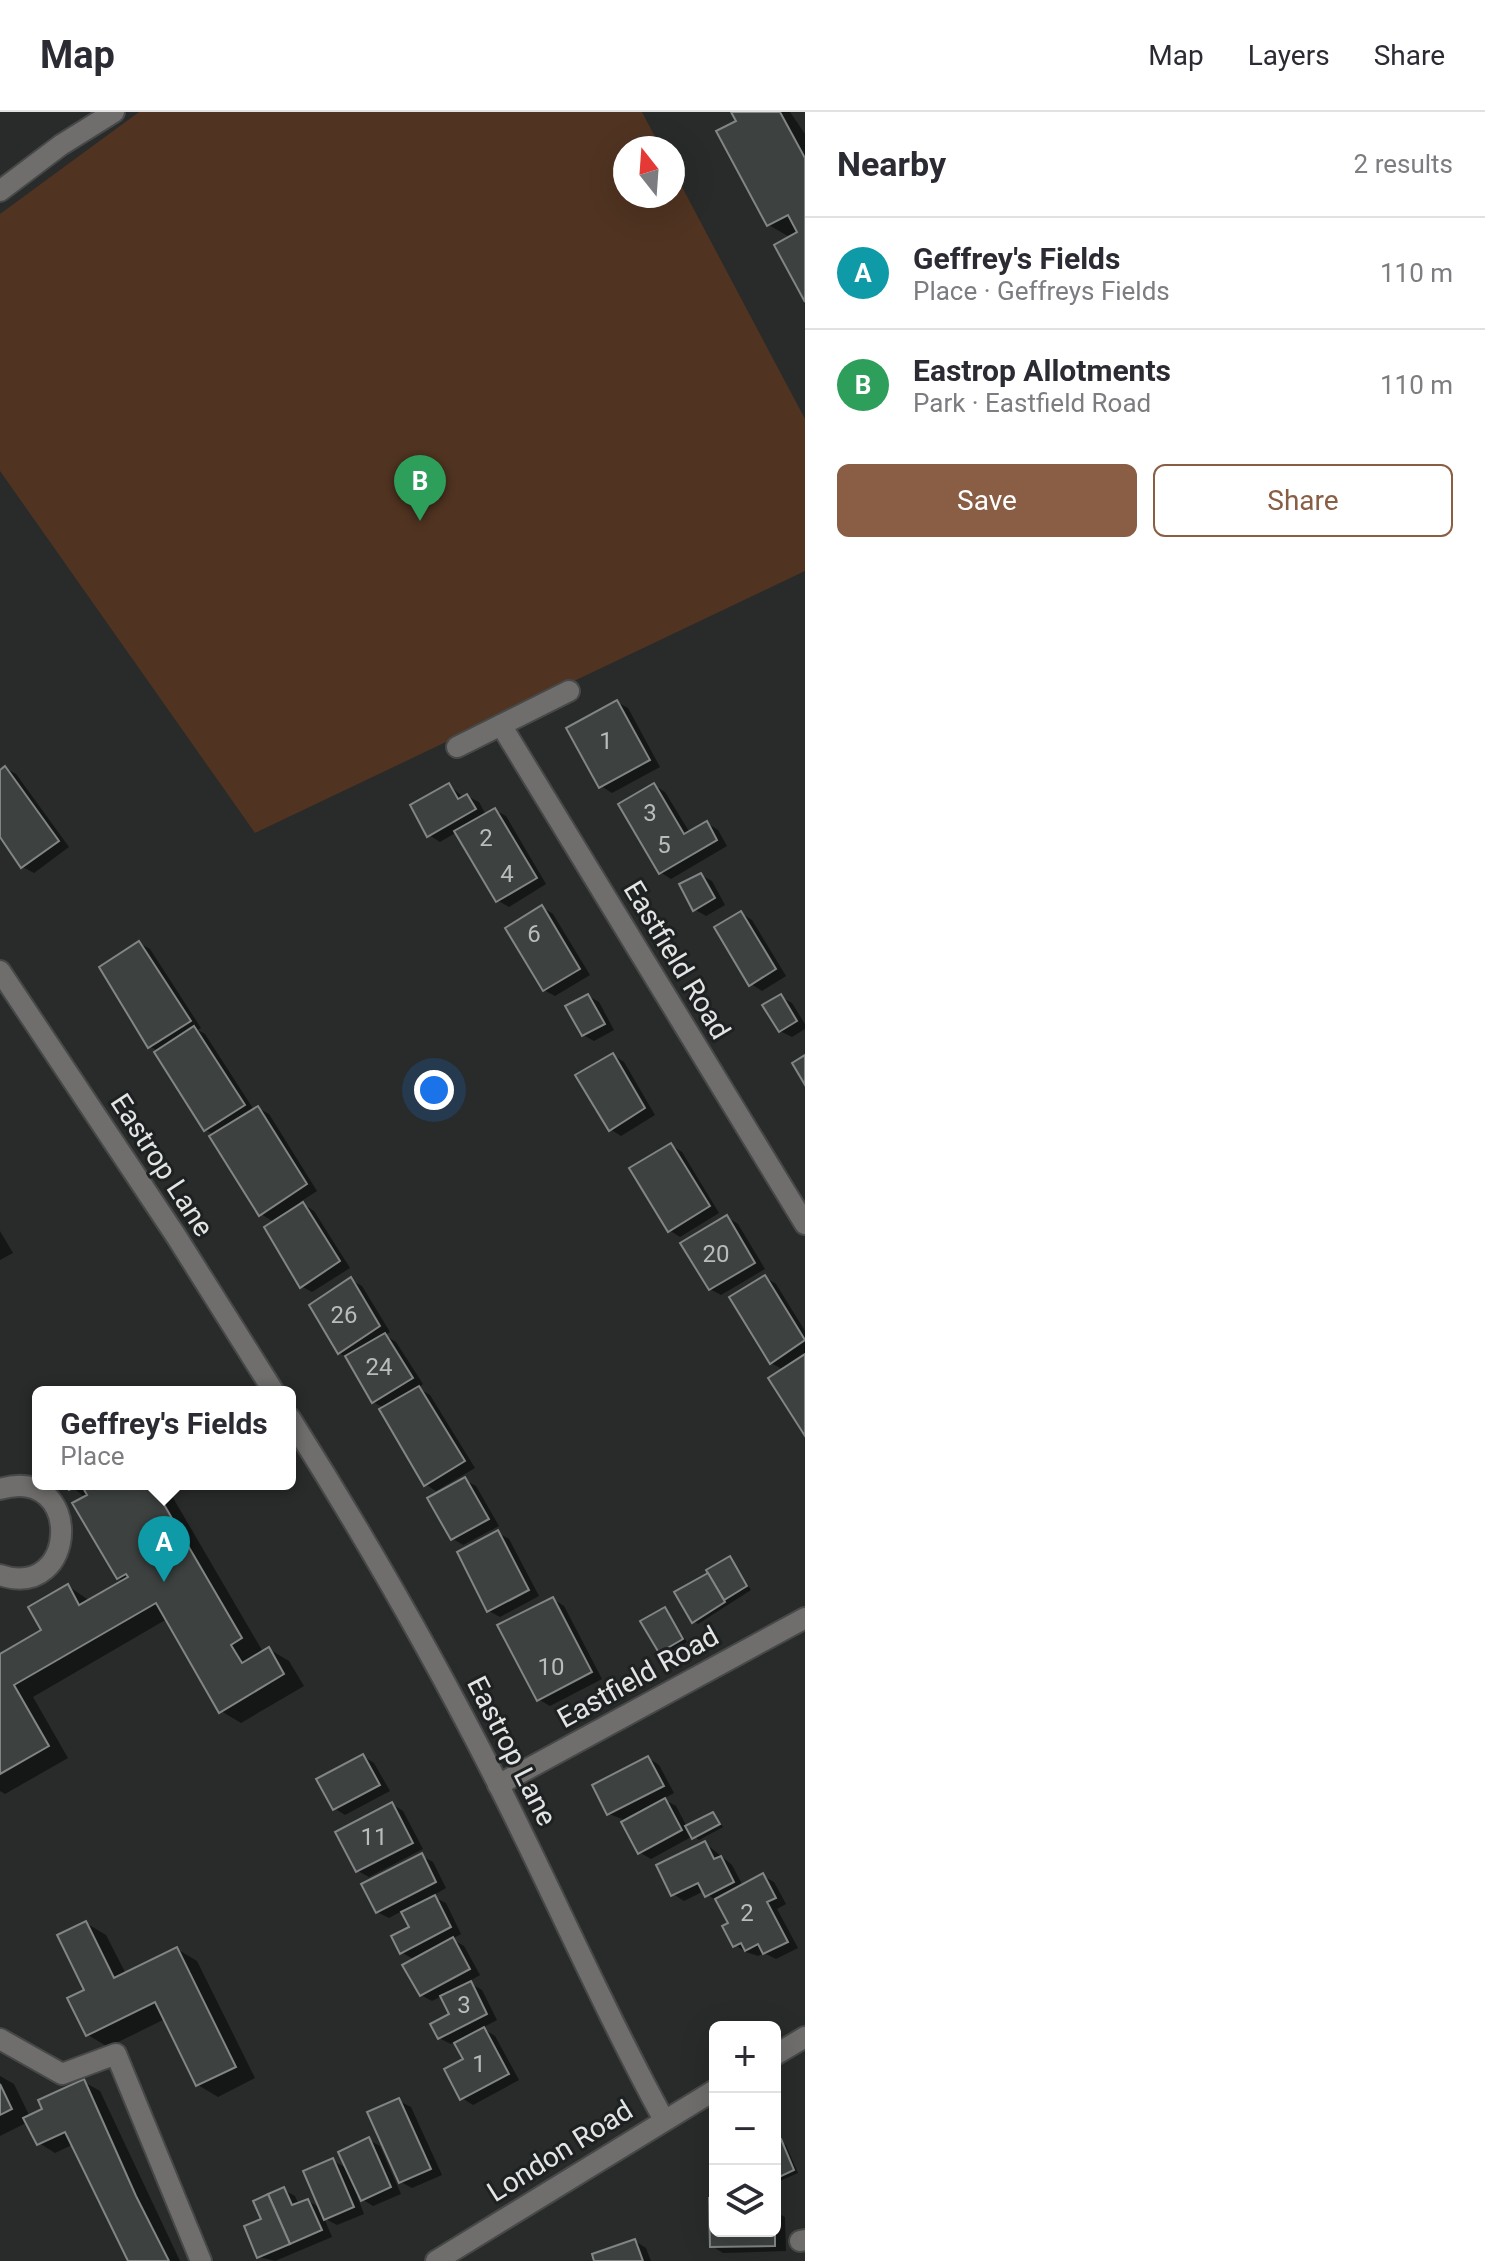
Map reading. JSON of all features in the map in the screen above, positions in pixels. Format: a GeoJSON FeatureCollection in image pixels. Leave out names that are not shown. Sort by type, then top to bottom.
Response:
{"type":"FeatureCollection","features":[{"type":"Feature","properties":{"kind":"street"},"geometry":{"type":"LineString","coordinates":[[0,191],[61,145],[114,112]]}},
{"type":"Feature","properties":{"kind":"street"},"geometry":{"type":"LineString","coordinates":[[457,747],[569,691]]}},
{"type":"Feature","properties":{"kind":"street","name":"Eastfield Road"},"geometry":{"type":"LineString","coordinates":[[501,725],[805,1224]]}},
{"type":"Feature","properties":{"kind":"street","name":"Eastrop Lane"},"geometry":{"type":"LineString","coordinates":[[0,971],[176,1236],[270,1386]]}},
{"type":"Feature","properties":{"kind":"street","name":"Eastrop Lane"},"geometry":{"type":"LineString","coordinates":[[296,1428],[369,1544],[498,1785],[625,2047],[664,2120]]}},
{"type":"Feature","properties":{"kind":"street"},"geometry":{"type":"LineString","coordinates":[[0,1489],[22,1486],[48,1498],[62,1523],[63,1537],[59,1552],[38,1573],[24,1578],[0,1575]]}},
{"type":"Feature","properties":{"kind":"street","name":"Eastfield Road"},"geometry":{"type":"LineString","coordinates":[[498,1785],[805,1618]]}},
{"type":"Feature","properties":{"kind":"street"},"geometry":{"type":"LineString","coordinates":[[781,2051],[805,2037]]}},
{"type":"Feature","properties":{"kind":"street"},"geometry":{"type":"LineString","coordinates":[[0,2039],[62,2074],[116,2054],[201,2261]]}},
{"type":"Feature","properties":{"kind":"street","name":"London Road"},"geometry":{"type":"LineString","coordinates":[[436,2261],[710,2093]]}},
{"type":"Feature","properties":{"kind":"shaded area"},"geometry":{"type":"Polygon","coordinates":[[[139,112],[642,112],[655,136],[613,136],[613,208],[685,208],[685,193],[805,419],[805,571],[255,833],[0,471],[0,214],[139,112]]]}},
{"type":"Feature","properties":{"kind":"building"},"geometry":{"type":"Polygon","coordinates":[[[731,112],[780,112],[805,158],[805,302],[774,245],[797,232],[788,215],[767,226],[716,131],[736,121],[731,112]]]}},
{"type":"Feature","properties":{"kind":"building"},"geometry":{"type":"Polygon","coordinates":[[[617,700],[650,760],[599,788],[566,728],[617,700]]]}},
{"type":"Feature","properties":{"kind":"building"},"geometry":{"type":"Polygon","coordinates":[[[5,766],[59,841],[21,868],[0,837],[0,770],[5,766]]]}},
{"type":"Feature","properties":{"kind":"building"},"geometry":{"type":"Polygon","coordinates":[[[449,783],[458,799],[467,794],[476,809],[427,837],[410,805],[449,783]]]}},
{"type":"Feature","properties":{"kind":"building"},"geometry":{"type":"Polygon","coordinates":[[[654,783],[684,834],[707,821],[717,840],[659,874],[618,804],[654,783]]]}},
{"type":"Feature","properties":{"kind":"building"},"geometry":{"type":"Polygon","coordinates":[[[495,808],[537,878],[496,902],[454,831],[495,808]]]}},
{"type":"Feature","properties":{"kind":"building"},"geometry":{"type":"Polygon","coordinates":[[[701,873],[715,898],[693,911],[679,884],[701,873]]]}},
{"type":"Feature","properties":{"kind":"building"},"geometry":{"type":"Polygon","coordinates":[[[542,905],[580,969],[543,991],[505,928],[542,905]]]}},
{"type":"Feature","properties":{"kind":"building"},"geometry":{"type":"Polygon","coordinates":[[[741,911],[776,969],[749,986],[714,927],[741,911]]]}},
{"type":"Feature","properties":{"kind":"building"},"geometry":{"type":"Polygon","coordinates":[[[139,941],[191,1021],[148,1048],[99,967],[139,941]]]}},
{"type":"Feature","properties":{"kind":"building"},"geometry":{"type":"Polygon","coordinates":[[[588,994],[605,1024],[582,1036],[565,1006],[588,994]]]}},
{"type":"Feature","properties":{"kind":"building"},"geometry":{"type":"Polygon","coordinates":[[[781,994],[797,1021],[779,1032],[762,1005],[781,994]]]}},
{"type":"Feature","properties":{"kind":"building"},"geometry":{"type":"Polygon","coordinates":[[[194,1026],[245,1105],[204,1131],[154,1052],[194,1026]]]}},
{"type":"Feature","properties":{"kind":"building"},"geometry":{"type":"Polygon","coordinates":[[[613,1053],[645,1108],[609,1131],[575,1075],[613,1053]]]}},
{"type":"Feature","properties":{"kind":"building"},"geometry":{"type":"Polygon","coordinates":[[[805,1055],[805,1085],[792,1063],[805,1055]]]}},
{"type":"Feature","properties":{"kind":"building"},"geometry":{"type":"Polygon","coordinates":[[[258,1106],[307,1184],[259,1216],[209,1136],[258,1106]]]}},
{"type":"Feature","properties":{"kind":"building"},"geometry":{"type":"Polygon","coordinates":[[[671,1143],[710,1206],[668,1232],[629,1168],[671,1143]]]}},
{"type":"Feature","properties":{"kind":"building"},"geometry":{"type":"Polygon","coordinates":[[[303,1202],[340,1261],[300,1288],[264,1227],[303,1202]]]}},
{"type":"Feature","properties":{"kind":"building"},"geometry":{"type":"Polygon","coordinates":[[[727,1215],[755,1263],[709,1290],[680,1243],[727,1215]]]}},
{"type":"Feature","properties":{"kind":"building"},"geometry":{"type":"Polygon","coordinates":[[[765,1275],[805,1340],[770,1364],[729,1297],[765,1275]]]}},
{"type":"Feature","properties":{"kind":"building"},"geometry":{"type":"Polygon","coordinates":[[[351,1277],[380,1326],[338,1354],[309,1305],[351,1277]]]}},
{"type":"Feature","properties":{"kind":"building"},"geometry":{"type":"Polygon","coordinates":[[[385,1333],[413,1378],[372,1403],[345,1356],[385,1333]]]}},
{"type":"Feature","properties":{"kind":"building"},"geometry":{"type":"Polygon","coordinates":[[[805,1354],[805,1436],[768,1378],[805,1354]]]}},
{"type":"Feature","properties":{"kind":"building"},"geometry":{"type":"Polygon","coordinates":[[[419,1386],[465,1461],[424,1486],[379,1409],[419,1386]]]}},
{"type":"Feature","properties":{"kind":"building"},"geometry":{"type":"Polygon","coordinates":[[[465,1477],[489,1519],[451,1540],[427,1498],[465,1477]]]}},
{"type":"Feature","properties":{"kind":"building"},"geometry":{"type":"Polygon","coordinates":[[[84,1490],[156,1490],[242,1638],[231,1645],[242,1663],[269,1647],[284,1674],[219,1713],[156,1603],[14,1685],[49,1746],[0,1774],[0,1654],[41,1630],[28,1607],[68,1584],[79,1605],[128,1577],[126,1574],[117,1579],[72,1503],[87,1495],[84,1490]]]}},
{"type":"Feature","properties":{"kind":"building"},"geometry":{"type":"Polygon","coordinates":[[[498,1530],[529,1590],[487,1612],[457,1552],[498,1530]]]}},
{"type":"Feature","properties":{"kind":"building"},"geometry":{"type":"Polygon","coordinates":[[[730,1556],[747,1586],[724,1600],[706,1570],[730,1556]]]}},
{"type":"Feature","properties":{"kind":"building"},"geometry":{"type":"Polygon","coordinates":[[[708,1573],[725,1602],[692,1623],[674,1592],[708,1573]]]}},
{"type":"Feature","properties":{"kind":"building"},"geometry":{"type":"Polygon","coordinates":[[[553,1597],[592,1672],[537,1701],[497,1625],[553,1597]]]}},
{"type":"Feature","properties":{"kind":"building"},"geometry":{"type":"Polygon","coordinates":[[[665,1607],[683,1639],[659,1653],[640,1621],[665,1607]]]}},
{"type":"Feature","properties":{"kind":"building"},"geometry":{"type":"Polygon","coordinates":[[[363,1754],[380,1785],[333,1810],[316,1779],[363,1754]]]}},
{"type":"Feature","properties":{"kind":"building"},"geometry":{"type":"Polygon","coordinates":[[[648,1756],[664,1786],[607,1815],[592,1785],[648,1756]]]}},
{"type":"Feature","properties":{"kind":"building"},"geometry":{"type":"Polygon","coordinates":[[[665,1798],[682,1830],[638,1854],[621,1822],[665,1798]]]}},
{"type":"Feature","properties":{"kind":"building"},"geometry":{"type":"Polygon","coordinates":[[[392,1802],[413,1843],[356,1872],[335,1832],[392,1802]]]}},
{"type":"Feature","properties":{"kind":"building"},"geometry":{"type":"Polygon","coordinates":[[[713,1812],[720,1824],[692,1839],[685,1826],[713,1812]]]}},
{"type":"Feature","properties":{"kind":"building"},"geometry":{"type":"Polygon","coordinates":[[[705,1841],[714,1859],[721,1856],[734,1882],[705,1897],[698,1883],[671,1896],[656,1865],[705,1841]]]}},
{"type":"Feature","properties":{"kind":"building"},"geometry":{"type":"Polygon","coordinates":[[[422,1853],[436,1882],[376,1913],[361,1884],[422,1853]]]}},
{"type":"Feature","properties":{"kind":"building"},"geometry":{"type":"Polygon","coordinates":[[[763,1873],[776,1898],[767,1902],[788,1942],[763,1954],[758,1944],[745,1951],[741,1943],[733,1947],[722,1926],[728,1923],[715,1899],[763,1873]]]}},
{"type":"Feature","properties":{"kind":"building"},"geometry":{"type":"Polygon","coordinates":[[[435,1895],[451,1927],[400,1954],[391,1936],[409,1927],[401,1912],[435,1895]]]}},
{"type":"Feature","properties":{"kind":"building"},"geometry":{"type":"Polygon","coordinates":[[[86,1921],[114,1978],[177,1947],[236,2067],[196,2086],[155,2002],[86,2036],[67,1998],[84,1990],[57,1935],[86,1921]]]}},
{"type":"Feature","properties":{"kind":"building"},"geometry":{"type":"Polygon","coordinates":[[[453,1937],[470,1969],[420,1996],[402,1965],[453,1937]]]}},
{"type":"Feature","properties":{"kind":"building"},"geometry":{"type":"Polygon","coordinates":[[[471,1981],[487,2014],[438,2039],[430,2024],[449,2014],[440,1996],[471,1981]]]}},
{"type":"Feature","properties":{"kind":"building"},"geometry":{"type":"Polygon","coordinates":[[[484,2027],[509,2074],[460,2100],[444,2069],[463,2059],[454,2043],[484,2027]]]}},
{"type":"Feature","properties":{"kind":"building"},"geometry":{"type":"Polygon","coordinates":[[[84,2079],[169,2261],[128,2261],[65,2132],[37,2145],[23,2118],[42,2109],[38,2100],[84,2079]]]}},
{"type":"Feature","properties":{"kind":"building"},"geometry":{"type":"Polygon","coordinates":[[[0,2084],[12,2109],[0,2115],[0,2084]]]}},
{"type":"Feature","properties":{"kind":"building"},"geometry":{"type":"Polygon","coordinates":[[[399,2098],[431,2169],[399,2183],[367,2112],[399,2098]]]}},
{"type":"Feature","properties":{"kind":"building"},"geometry":{"type":"Polygon","coordinates":[[[369,2137],[391,2187],[361,2201],[338,2152],[369,2137]]]}},
{"type":"Feature","properties":{"kind":"building"},"geometry":{"type":"Polygon","coordinates":[[[781,2139],[794,2170],[781,2176],[781,2139]]]}},
{"type":"Feature","properties":{"kind":"building"},"geometry":{"type":"Polygon","coordinates":[[[333,2158],[354,2207],[324,2220],[303,2171],[333,2158]]]}},
{"type":"Feature","properties":{"kind":"building"},"geometry":{"type":"Polygon","coordinates":[[[284,2187],[292,2205],[308,2199],[322,2230],[290,2244],[268,2194],[284,2187]]]}},
{"type":"Feature","properties":{"kind":"building"},"geometry":{"type":"Polygon","coordinates":[[[268,2194],[290,2244],[257,2258],[244,2226],[261,2219],[253,2201],[268,2194]]]}},
{"type":"Feature","properties":{"kind":"building"},"geometry":{"type":"Polygon","coordinates":[[[710,2237],[775,2237],[775,2246],[710,2247],[710,2237]]]}},
{"type":"Feature","properties":{"kind":"building"},"geometry":{"type":"Polygon","coordinates":[[[635,2239],[643,2261],[594,2261],[592,2254],[635,2239]]]}},
{"type":"Feature","properties":{"kind":"place","name":"Eastrop Allotments"},"geometry":{"type":"Point","coordinates":[420,521]}},
{"type":"Feature","properties":{"kind":"place","name":"Geffrey's Fields"},"geometry":{"type":"Point","coordinates":[164,1582]}}]}
